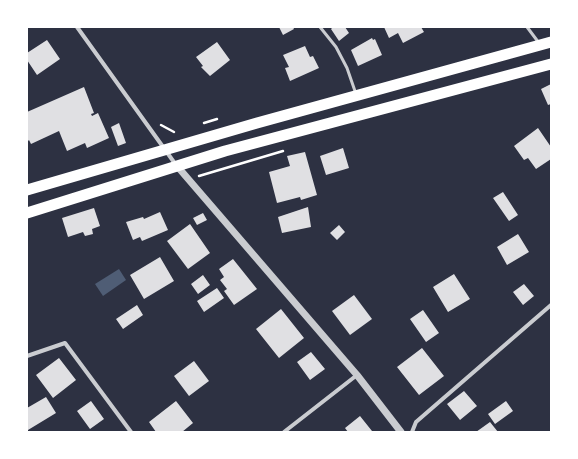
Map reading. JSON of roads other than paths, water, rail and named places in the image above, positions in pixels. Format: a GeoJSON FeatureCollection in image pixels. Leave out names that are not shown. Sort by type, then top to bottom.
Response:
{"type":"FeatureCollection","features":[{"type":"Feature","properties":{"kind":"highway"},"geometry":{"type":"LineString","coordinates":[[27,190],[356,96],[546,44]]}},
{"type":"Feature","properties":{"kind":"highway"},"geometry":{"type":"LineString","coordinates":[[27,212],[177,166],[551,64]]}},
{"type":"Feature","properties":{"kind":"street"},"geometry":{"type":"LineString","coordinates":[[77,27],[177,166],[357,375],[401,432]]}},
{"type":"Feature","properties":{"kind":"street"},"geometry":{"type":"LineString","coordinates":[[412,432],[416,422],[551,305]]}},
{"type":"Feature","properties":{"kind":"street"},"geometry":{"type":"LineString","coordinates":[[27,356],[65,343],[131,432]]}},
{"type":"Feature","properties":{"kind":"street"},"geometry":{"type":"LineString","coordinates":[[284,432],[357,375]]}},
{"type":"Feature","properties":{"kind":"lane"},"geometry":{"type":"LineString","coordinates":[[320,27],[336,47],[348,68],[356,96]]}},
{"type":"Feature","properties":{"kind":"lane"},"geometry":{"type":"LineString","coordinates":[[527,27],[546,44]]}},
{"type":"Feature","properties":{"kind":"water"},"geometry":{"type":"Polygon","coordinates":[[[119,269],[126,280],[103,296],[95,284],[119,269]]]}}]}
